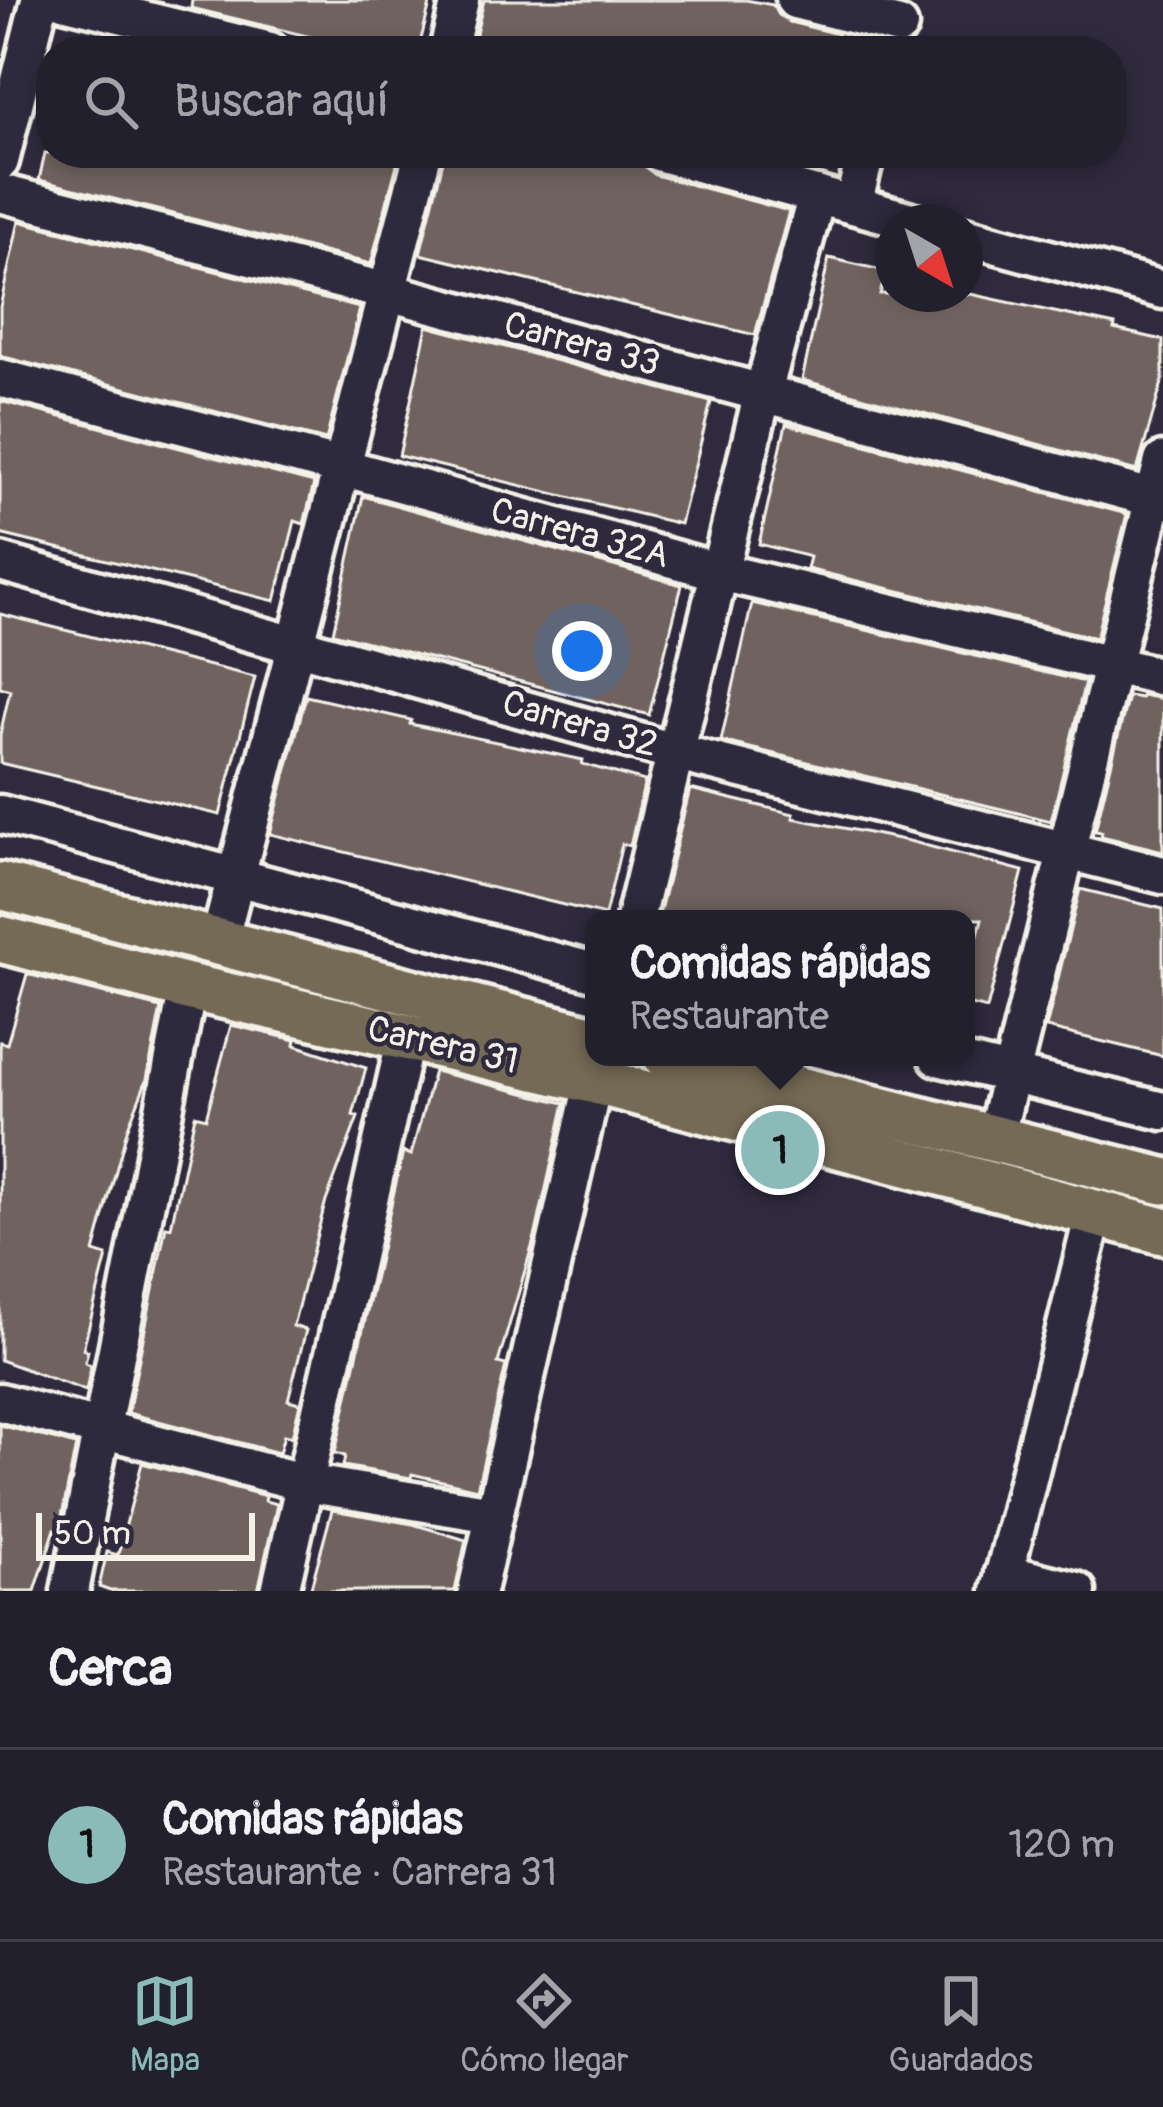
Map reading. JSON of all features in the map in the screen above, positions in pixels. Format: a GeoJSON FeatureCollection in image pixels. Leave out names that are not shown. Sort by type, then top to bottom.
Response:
{"type":"FeatureCollection","features":[{"type":"Feature","properties":{"kind":"main road","name":"Carrera 31"},"geometry":{"type":"LineString","coordinates":[[0,886],[219,942],[585,1055]]}},
{"type":"Feature","properties":{"kind":"main road","name":"Carrera 31"},"geometry":{"type":"LineString","coordinates":[[0,939],[406,1037],[585,1057]]}},
{"type":"Feature","properties":{"kind":"main road","name":"Carrera 31"},"geometry":{"type":"LineString","coordinates":[[621,1066],[1094,1214],[1163,1231]]}},
{"type":"Feature","properties":{"kind":"main road"},"geometry":{"type":"LineString","coordinates":[[703,1066],[1163,1181]]}},
{"type":"Feature","properties":{"kind":"street"},"geometry":{"type":"LineString","coordinates":[[0,161],[40,0]]}},
{"type":"Feature","properties":{"kind":"street"},"geometry":{"type":"LineString","coordinates":[[63,0],[209,36]]}},
{"type":"Feature","properties":{"kind":"street"},"geometry":{"type":"LineString","coordinates":[[452,36],[460,0]]}},
{"type":"Feature","properties":{"kind":"street"},"geometry":{"type":"LineString","coordinates":[[795,0],[900,26]]}},
{"type":"Feature","properties":{"kind":"street"},"geometry":{"type":"LineString","coordinates":[[219,942],[419,168]]}},
{"type":"Feature","properties":{"kind":"street"},"geometry":{"type":"LineString","coordinates":[[717,168],[875,211]]}},
{"type":"Feature","properties":{"kind":"street"},"geometry":{"type":"LineString","coordinates":[[853,205],[862,168]]}},
{"type":"Feature","properties":{"kind":"street","name":"Carrera 33"},"geometry":{"type":"LineString","coordinates":[[0,193],[388,292],[1158,500]]}},
{"type":"Feature","properties":{"kind":"street"},"geometry":{"type":"LineString","coordinates":[[637,910],[763,392],[817,195]]}},
{"type":"Feature","properties":{"kind":"street"},"geometry":{"type":"LineString","coordinates":[[983,241],[1163,290]]}},
{"type":"Feature","properties":{"kind":"street","name":"Carrera 32A"},"geometry":{"type":"LineString","coordinates":[[0,378],[720,572],[1163,677]]}},
{"type":"Feature","properties":{"kind":"street"},"geometry":{"type":"LineString","coordinates":[[995,1138],[1158,500],[1163,461]]}},
{"type":"Feature","properties":{"kind":"street","name":"Carrera 32"},"geometry":{"type":"LineString","coordinates":[[0,562],[678,753],[1163,875]]}},
{"type":"Feature","properties":{"kind":"street"},"geometry":{"type":"LineString","coordinates":[[0,814],[585,970]]}},
{"type":"Feature","properties":{"kind":"street"},"geometry":{"type":"LineString","coordinates":[[70,1591],[188,987]]}},
{"type":"Feature","properties":{"kind":"street"},"geometry":{"type":"LineString","coordinates":[[280,1591],[406,1037]]}},
{"type":"Feature","properties":{"kind":"street"},"geometry":{"type":"LineString","coordinates":[[477,1591],[593,1066]]}},
{"type":"Feature","properties":{"kind":"street"},"geometry":{"type":"LineString","coordinates":[[974,1066],[1163,1111]]}},
{"type":"Feature","properties":{"kind":"street"},"geometry":{"type":"LineString","coordinates":[[1077,1591],[1002,1582],[1094,1214]]}},
{"type":"Feature","properties":{"kind":"street"},"geometry":{"type":"LineString","coordinates":[[0,1402],[304,1483],[493,1514]]}},
{"type":"Feature","properties":{"kind":"building"},"geometry":{"type":"Polygon","coordinates":[[[192,0],[431,0],[422,36],[307,36],[191,8],[192,0]]]}},
{"type":"Feature","properties":{"kind":"building"},"geometry":{"type":"Polygon","coordinates":[[[484,0],[746,0],[773,5],[790,22],[838,34],[837,36],[476,36],[484,0]]]}},
{"type":"Feature","properties":{"kind":"building"},"geometry":{"type":"Polygon","coordinates":[[[42,168],[396,168],[371,264],[39,180],[42,168]]]}},
{"type":"Feature","properties":{"kind":"building"},"geometry":{"type":"Polygon","coordinates":[[[441,168],[648,168],[655,175],[789,211],[755,335],[420,254],[441,168]]]}},
{"type":"Feature","properties":{"kind":"building"},"geometry":{"type":"Polygon","coordinates":[[[19,221],[360,308],[326,440],[0,356],[0,307],[19,221]]]}},
{"type":"Feature","properties":{"kind":"building"},"geometry":{"type":"Polygon","coordinates":[[[829,258],[875,268],[875,312],[983,312],[983,297],[1163,340],[1163,379],[1137,471],[802,380],[829,258]]]}},
{"type":"Feature","properties":{"kind":"building"},"geometry":{"type":"Polygon","coordinates":[[[427,326],[711,402],[680,524],[399,456],[427,326]]]}},
{"type":"Feature","properties":{"kind":"building"},"geometry":{"type":"Polygon","coordinates":[[[0,401],[314,483],[304,524],[295,521],[275,601],[0,534],[0,401]]]}},
{"type":"Feature","properties":{"kind":"building"},"geometry":{"type":"Polygon","coordinates":[[[786,424],[1127,514],[1096,638],[807,569],[810,557],[759,544],[786,424]]]}},
{"type":"Feature","properties":{"kind":"building"},"geometry":{"type":"Polygon","coordinates":[[[363,496],[682,585],[649,715],[333,633],[363,496]]]}},
{"type":"Feature","properties":{"kind":"building"},"geometry":{"type":"Polygon","coordinates":[[[752,603],[1085,682],[1051,821],[721,741],[752,603]]]}},
{"type":"Feature","properties":{"kind":"building"},"geometry":{"type":"Polygon","coordinates":[[[0,614],[255,677],[220,815],[0,763],[0,735],[10,690],[0,687],[0,614]]]}},
{"type":"Feature","properties":{"kind":"building"},"geometry":{"type":"Polygon","coordinates":[[[306,696],[411,720],[410,724],[583,760],[582,764],[645,781],[630,846],[622,844],[606,910],[585,910],[270,834],[306,696]]]}},
{"type":"Feature","properties":{"kind":"building"},"geometry":{"type":"Polygon","coordinates":[[[1128,696],[1163,699],[1163,851],[1095,831],[1128,696]]]}},
{"type":"Feature","properties":{"kind":"building"},"geometry":{"type":"Polygon","coordinates":[[[690,789],[1023,871],[987,1009],[975,1006],[975,946],[982,919],[975,919],[975,910],[660,910],[690,789]]]}},
{"type":"Feature","properties":{"kind":"building"},"geometry":{"type":"Polygon","coordinates":[[[1080,889],[1163,909],[1163,1056],[1046,1028],[1080,889]]]}},
{"type":"Feature","properties":{"kind":"building"},"geometry":{"type":"Polygon","coordinates":[[[27,974],[161,1008],[147,1079],[127,1130],[94,1252],[107,1256],[83,1349],[88,1351],[85,1363],[91,1365],[86,1391],[0,1360],[0,1042],[7,1044],[27,974]]]}},
{"type":"Feature","properties":{"kind":"building"},"geometry":{"type":"Polygon","coordinates":[[[231,1025],[296,1040],[295,1045],[366,1068],[353,1115],[358,1117],[325,1204],[293,1326],[306,1330],[288,1400],[300,1403],[292,1437],[284,1435],[279,1453],[128,1413],[166,1226],[171,1227],[195,1115],[206,1118],[231,1025]]]}},
{"type":"Feature","properties":{"kind":"building"},"geometry":{"type":"Polygon","coordinates":[[[434,1071],[565,1103],[536,1233],[498,1363],[506,1365],[477,1489],[412,1474],[411,1478],[343,1466],[345,1456],[335,1453],[403,1152],[411,1155],[434,1071]]]}},
{"type":"Feature","properties":{"kind":"building"},"geometry":{"type":"Polygon","coordinates":[[[0,1425],[76,1445],[59,1531],[55,1529],[35,1591],[0,1591],[0,1425]]]}},
{"type":"Feature","properties":{"kind":"building"},"geometry":{"type":"Polygon","coordinates":[[[142,1463],[266,1496],[265,1501],[277,1504],[258,1591],[110,1591],[99,1587],[107,1552],[118,1555],[142,1463]]]}},
{"type":"Feature","properties":{"kind":"building"},"geometry":{"type":"Polygon","coordinates":[[[332,1510],[413,1524],[466,1540],[455,1591],[310,1591],[332,1510]]]}},
{"type":"Feature","properties":{"kind":"place","name":"Comidas rápidas"},"geometry":{"type":"Point","coordinates":[780,1150]}}]}
